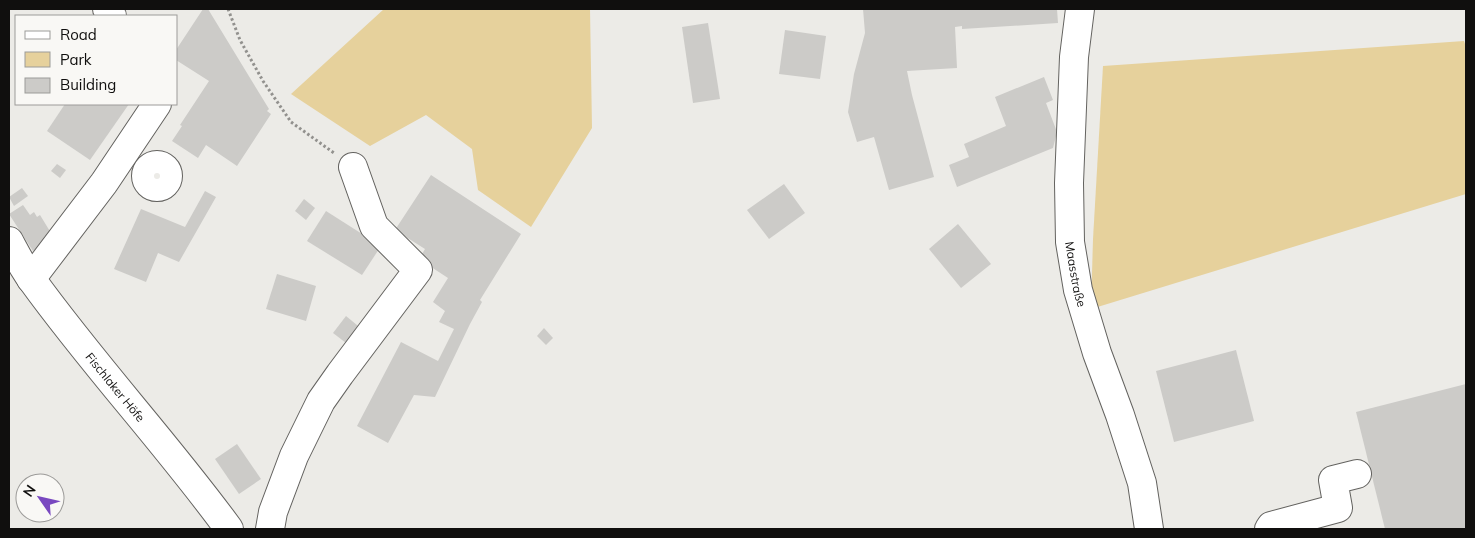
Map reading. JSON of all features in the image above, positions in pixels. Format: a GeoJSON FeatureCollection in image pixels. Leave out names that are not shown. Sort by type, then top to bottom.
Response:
{"type":"FeatureCollection","features":[{"type":"Feature","properties":{"kind":"street","name":"Maasstraße"},"geometry":{"type":"LineString","coordinates":[[1080,9],[1074,57],[1069,183],[1070,242],[1081,299],[1097,353],[1142,483],[1149,529]]}},
{"type":"Feature","properties":{"kind":"street"},"geometry":{"type":"LineString","coordinates":[[31,279],[104,183],[156,105]]}},
{"type":"Feature","properties":{"kind":"street"},"geometry":{"type":"LineString","coordinates":[[122,157],[146,171]]}},
{"type":"Feature","properties":{"kind":"street"},"geometry":{"type":"LineString","coordinates":[[270,529],[273,512],[294,456],[321,401],[418,270],[374,226],[353,167]]}},
{"type":"Feature","properties":{"kind":"street","name":"Fischlaker Höfe"},"geometry":{"type":"LineString","coordinates":[[9,241],[31,279],[229,529]]}},
{"type":"Feature","properties":{"kind":"street"},"geometry":{"type":"LineString","coordinates":[[1269,529],[1271,526],[1338,508],[1333,480],[1358,474]]}},
{"type":"Feature","properties":{"kind":"path"},"geometry":{"type":"LineString","coordinates":[[228,9],[240,40],[263,81],[292,122],[353,167]]}},
{"type":"Feature","properties":{"kind":"green space"},"geometry":{"type":"Polygon","coordinates":[[[384,9],[590,9],[592,128],[531,227],[478,190],[472,149],[426,115],[370,146],[291,94],[384,9]]]}},
{"type":"Feature","properties":{"kind":"green space"},"geometry":{"type":"Polygon","coordinates":[[[1464,41],[1466,47],[1466,194],[1091,309],[1103,66],[1464,41]]]}},
{"type":"Feature","properties":{"kind":"building"},"geometry":{"type":"Polygon","coordinates":[[[203,9],[208,9],[269,109],[267,111],[271,114],[237,166],[206,145],[198,158],[172,141],[182,126],[180,125],[209,81],[178,61],[178,47],[203,9]]]}},
{"type":"Feature","properties":{"kind":"building"},"geometry":{"type":"Polygon","coordinates":[[[863,9],[1057,9],[1058,23],[962,29],[962,26],[955,27],[957,68],[907,71],[934,177],[889,190],[874,137],[857,142],[848,112],[854,74],[865,33],[863,9]]]}},
{"type":"Feature","properties":{"kind":"building"},"geometry":{"type":"Polygon","coordinates":[[[708,23],[720,99],[693,103],[682,27],[708,23]]]}},
{"type":"Feature","properties":{"kind":"building"},"geometry":{"type":"Polygon","coordinates":[[[785,30],[826,36],[820,79],[779,74],[785,30]]]}},
{"type":"Feature","properties":{"kind":"building"},"geometry":{"type":"Polygon","coordinates":[[[1044,77],[1053,100],[1046,103],[1057,132],[1053,148],[957,187],[949,165],[969,157],[964,144],[1006,126],[995,97],[1044,77]]]}},
{"type":"Feature","properties":{"kind":"building"},"geometry":{"type":"Polygon","coordinates":[[[64,105],[128,105],[90,160],[47,131],[64,105]]]}},
{"type":"Feature","properties":{"kind":"building"},"geometry":{"type":"Polygon","coordinates":[[[57,164],[66,170],[60,178],[51,171],[57,164]]]}},
{"type":"Feature","properties":{"kind":"building"},"geometry":{"type":"Polygon","coordinates":[[[431,175],[521,234],[480,300],[482,302],[435,397],[414,395],[388,443],[357,426],[401,342],[438,361],[454,329],[439,322],[445,311],[433,302],[448,278],[419,259],[425,249],[395,230],[431,175]]]}},
{"type":"Feature","properties":{"kind":"building"},"geometry":{"type":"Polygon","coordinates":[[[784,184],[805,213],[769,239],[747,210],[784,184]]]}},
{"type":"Feature","properties":{"kind":"building"},"geometry":{"type":"Polygon","coordinates":[[[22,188],[28,196],[14,206],[9,197],[22,188]]]}},
{"type":"Feature","properties":{"kind":"building"},"geometry":{"type":"Polygon","coordinates":[[[205,191],[216,197],[179,262],[158,253],[146,282],[114,269],[141,209],[185,227],[205,191]]]}},
{"type":"Feature","properties":{"kind":"building"},"geometry":{"type":"Polygon","coordinates":[[[304,199],[315,208],[306,220],[295,211],[304,199]]]}},
{"type":"Feature","properties":{"kind":"building"},"geometry":{"type":"Polygon","coordinates":[[[23,205],[30,215],[34,212],[37,217],[40,215],[51,233],[44,237],[47,242],[33,251],[9,214],[23,205]]]}},
{"type":"Feature","properties":{"kind":"building"},"geometry":{"type":"Polygon","coordinates":[[[326,211],[381,246],[362,275],[307,241],[326,211]]]}},
{"type":"Feature","properties":{"kind":"building"},"geometry":{"type":"Polygon","coordinates":[[[958,224],[991,264],[961,288],[929,249],[958,224]]]}},
{"type":"Feature","properties":{"kind":"building"},"geometry":{"type":"Polygon","coordinates":[[[277,274],[316,286],[306,321],[266,309],[277,274]]]}},
{"type":"Feature","properties":{"kind":"building"},"geometry":{"type":"Polygon","coordinates":[[[346,316],[363,330],[350,346],[333,333],[346,316]]]}},
{"type":"Feature","properties":{"kind":"building"},"geometry":{"type":"Polygon","coordinates":[[[544,328],[553,338],[546,345],[537,336],[544,328]]]}},
{"type":"Feature","properties":{"kind":"building"},"geometry":{"type":"Polygon","coordinates":[[[1236,350],[1254,421],[1174,442],[1156,371],[1236,350]]]}},
{"type":"Feature","properties":{"kind":"building"},"geometry":{"type":"Polygon","coordinates":[[[1466,384],[1466,529],[1385,529],[1356,412],[1466,384]]]}},
{"type":"Feature","properties":{"kind":"building"},"geometry":{"type":"Polygon","coordinates":[[[237,444],[261,479],[239,494],[215,459],[237,444]]]}}]}
